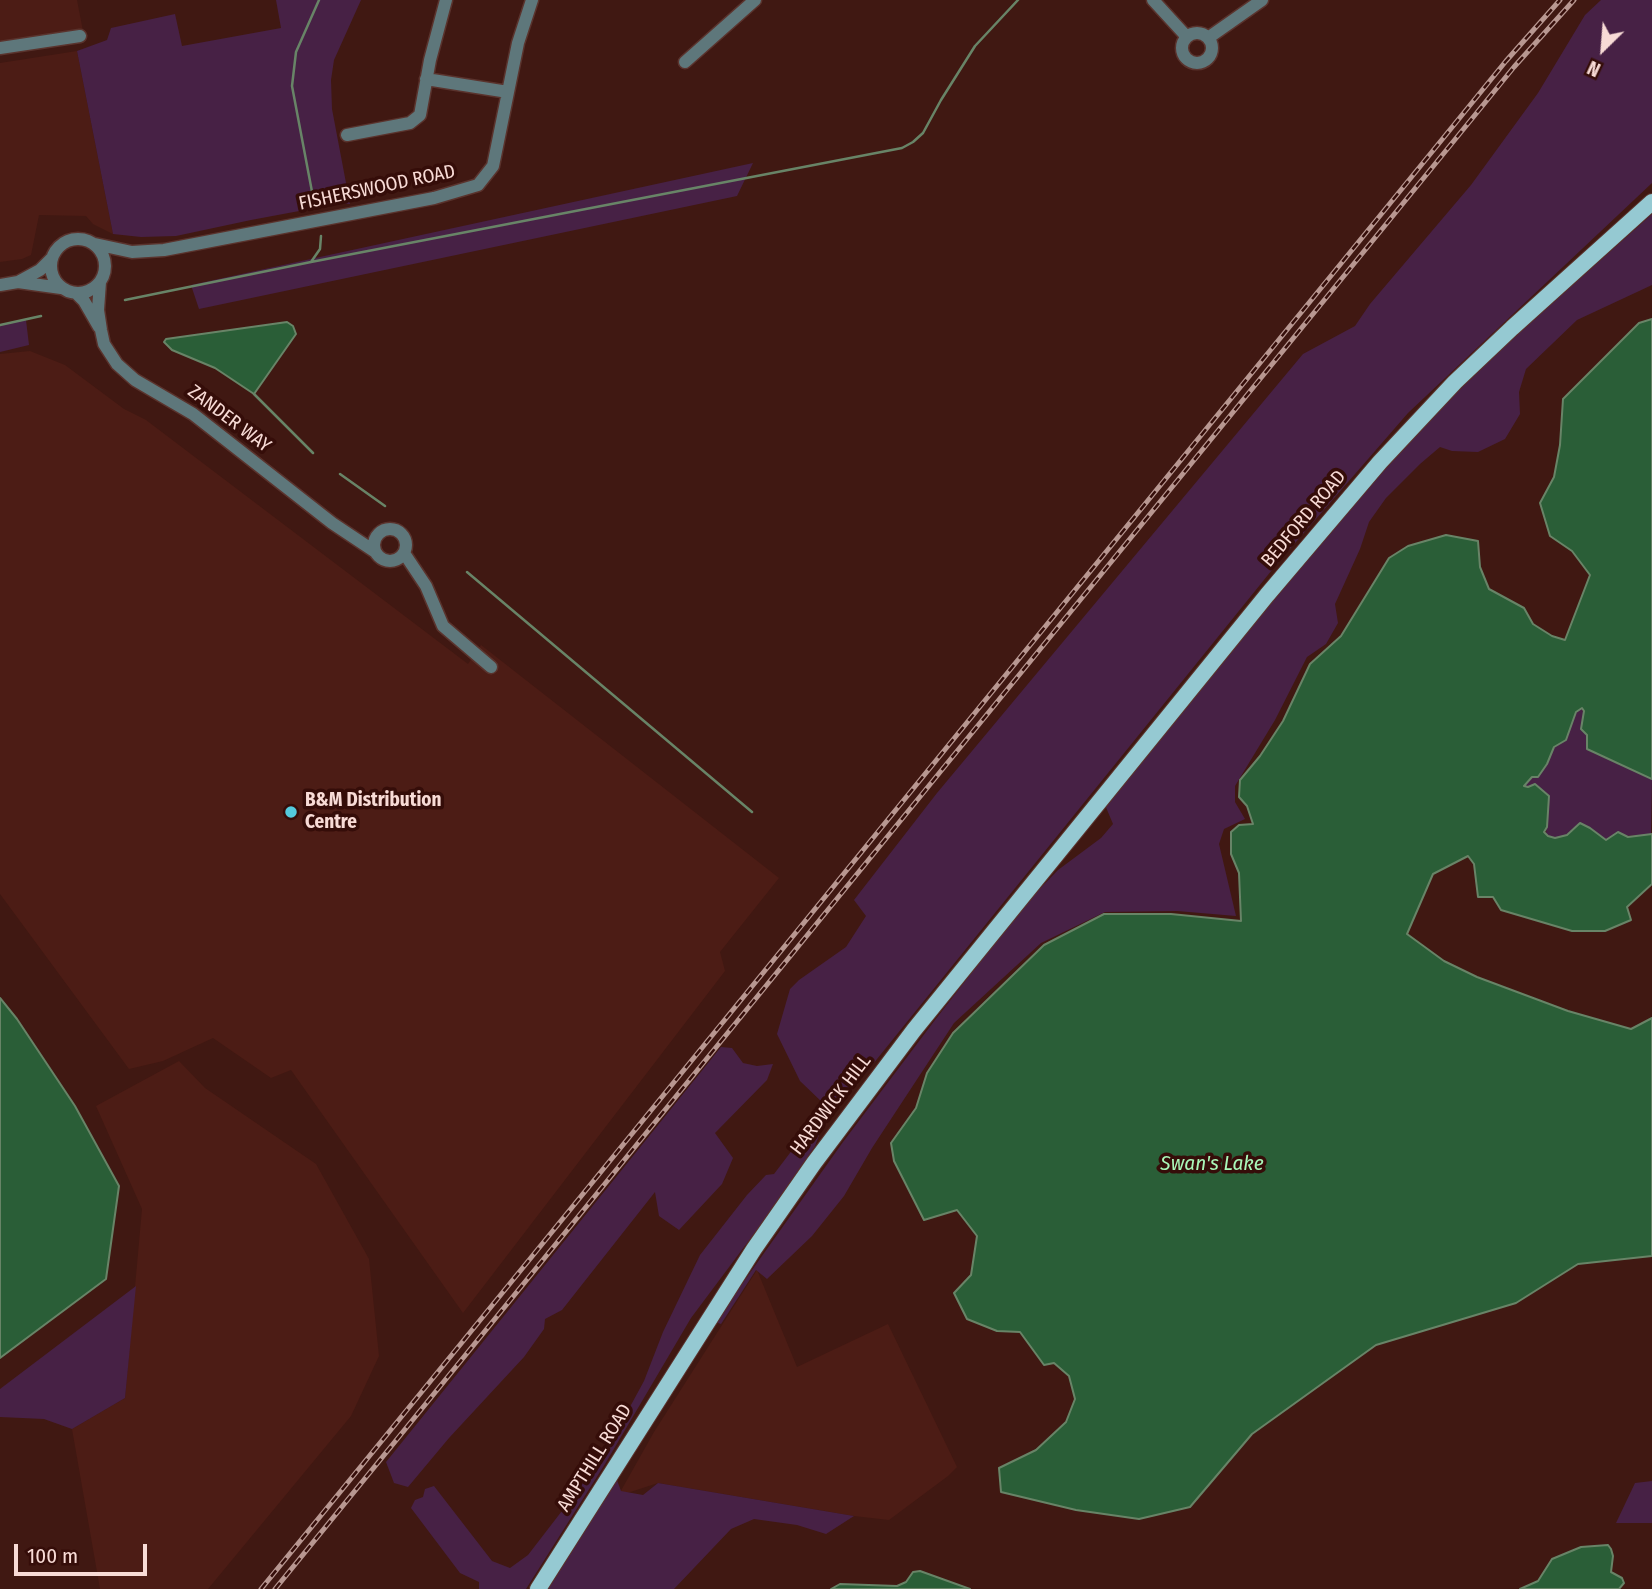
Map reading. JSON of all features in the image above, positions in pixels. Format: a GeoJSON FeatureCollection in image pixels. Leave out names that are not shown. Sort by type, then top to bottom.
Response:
{"type":"FeatureCollection","features":[{"type":"Feature","properties":{"kind":"main road","name":"BEDFORD ROAD"},"geometry":{"type":"LineString","coordinates":[[1022,896],[1380,462],[1455,382],[1652,202]]}},
{"type":"Feature","properties":{"kind":"main road","name":"HARDWICK HILL"},"geometry":{"type":"LineString","coordinates":[[689,1349],[754,1248],[835,1134],[914,1030],[1022,896]]}},
{"type":"Feature","properties":{"kind":"main road","name":"AMPTHILL ROAD"},"geometry":{"type":"LineString","coordinates":[[538,1589],[689,1349]]}},
{"type":"Feature","properties":{"kind":"street"},"geometry":{"type":"LineString","coordinates":[[347,135],[410,123],[420,114],[446,0]]}},
{"type":"Feature","properties":{"kind":"street","name":"FISHERSWOOD ROAD"},"geometry":{"type":"LineString","coordinates":[[132,252],[164,250],[255,233],[434,198],[478,186],[493,166],[518,43],[532,0]]}},
{"type":"Feature","properties":{"kind":"street"},"geometry":{"type":"LineString","coordinates":[[685,62],[755,0]]}},
{"type":"Feature","properties":{"kind":"street"},"geometry":{"type":"LineString","coordinates":[[1153,0],[1187,37]]}},
{"type":"Feature","properties":{"kind":"street"},"geometry":{"type":"LineString","coordinates":[[1208,38],[1262,0]]}},
{"type":"Feature","properties":{"kind":"street"},"geometry":{"type":"LineString","coordinates":[[1196,33],[1208,38],[1212,45],[1211,54],[1205,61],[1196,63],[1183,54],[1182,46],[1187,37],[1196,33]]}},
{"type":"Feature","properties":{"kind":"street"},"geometry":{"type":"LineString","coordinates":[[0,48],[80,36]]}},
{"type":"Feature","properties":{"kind":"street"},"geometry":{"type":"LineString","coordinates":[[426,79],[508,92]]}},
{"type":"Feature","properties":{"kind":"street"},"geometry":{"type":"LineString","coordinates":[[18,282],[40,270],[66,241],[80,239],[132,252]]}},
{"type":"Feature","properties":{"kind":"street"},"geometry":{"type":"LineString","coordinates":[[95,244],[103,256],[103,276]]}},
{"type":"Feature","properties":{"kind":"street"},"geometry":{"type":"LineString","coordinates":[[0,285],[18,282],[61,288],[77,294],[92,290],[113,262],[132,252]]}},
{"type":"Feature","properties":{"kind":"street"},"geometry":{"type":"LineString","coordinates":[[51,259],[52,275],[61,288]]}},
{"type":"Feature","properties":{"kind":"street","name":"ZANDER WAY"},"geometry":{"type":"LineString","coordinates":[[103,276],[98,310],[101,330],[104,344],[117,363],[135,380],[193,414],[332,523],[374,551]]}},
{"type":"Feature","properties":{"kind":"street","name":"ZANDER WAY"},"geometry":{"type":"LineString","coordinates":[[77,294],[101,330]]}},
{"type":"Feature","properties":{"kind":"street"},"geometry":{"type":"LineString","coordinates":[[346,531],[379,531],[390,528],[400,533],[406,542],[404,552],[401,557],[391,562]]}},
{"type":"Feature","properties":{"kind":"street"},"geometry":{"type":"LineString","coordinates":[[379,531],[373,546],[381,559],[419,576]]}},
{"type":"Feature","properties":{"kind":"street"},"geometry":{"type":"LineString","coordinates":[[404,552],[443,626],[491,667]]}},
{"type":"Feature","properties":{"kind":"shaded area"},"geometry":{"type":"Polygon","coordinates":[[[0,0],[77,0],[83,31],[0,44],[0,0]]]}},
{"type":"Feature","properties":{"kind":"shaded area"},"geometry":{"type":"Polygon","coordinates":[[[276,0],[361,0],[334,60],[331,80],[332,109],[350,204],[342,203],[176,236],[141,237],[113,234],[77,51],[107,40],[111,28],[175,14],[182,46],[281,28],[276,0]]]}},
{"type":"Feature","properties":{"kind":"shaded area"},"geometry":{"type":"Polygon","coordinates":[[[1601,0],[1652,0],[1652,183],[1408,413],[1276,565],[835,1111],[824,1104],[800,1081],[777,1034],[790,989],[846,947],[866,916],[854,900],[937,793],[1303,354],[1355,326],[1370,304],[1471,185],[1538,93],[1585,15],[1601,0]]]}},
{"type":"Feature","properties":{"kind":"shaded area"},"geometry":{"type":"Polygon","coordinates":[[[77,51],[113,234],[93,224],[86,216],[39,215],[31,255],[0,262],[0,63],[77,51]]]}},
{"type":"Feature","properties":{"kind":"shaded area"},"geometry":{"type":"Polygon","coordinates":[[[753,163],[737,196],[199,309],[191,285],[753,163]]]}},
{"type":"Feature","properties":{"kind":"shaded area"},"geometry":{"type":"Polygon","coordinates":[[[1652,214],[1652,285],[1577,320],[1526,369],[1519,392],[1520,414],[1505,439],[1478,452],[1452,451],[1440,447],[1386,498],[1369,522],[1335,604],[1338,623],[1326,644],[1307,657],[1275,720],[1235,786],[1235,802],[1245,819],[1224,829],[1219,844],[1236,916],[1177,911],[1105,912],[1041,943],[954,1023],[872,1148],[844,1196],[812,1236],[767,1279],[756,1270],[721,1324],[715,1322],[843,1142],[935,1020],[1025,904],[1058,870],[1101,838],[1113,824],[1105,805],[1332,524],[1421,427],[1510,341],[1652,214]]]}},
{"type":"Feature","properties":{"kind":"shaded area"},"geometry":{"type":"Polygon","coordinates":[[[26,320],[29,345],[0,352],[0,324],[26,320]]]}},
{"type":"Feature","properties":{"kind":"shaded area"},"geometry":{"type":"Polygon","coordinates":[[[30,351],[65,365],[124,409],[146,420],[468,664],[481,645],[779,878],[720,952],[725,971],[463,1313],[291,1070],[271,1078],[213,1038],[163,1061],[129,1069],[0,894],[0,354],[30,351]]]}},
{"type":"Feature","properties":{"kind":"shaded area"},"geometry":{"type":"Polygon","coordinates":[[[1582,708],[1584,716],[1581,729],[1587,735],[1587,749],[1652,779],[1651,835],[1606,840],[1586,825],[1575,827],[1567,835],[1554,838],[1546,835],[1548,803],[1532,785],[1524,786],[1532,777],[1538,776],[1554,747],[1566,740],[1576,712],[1582,708]]]}},
{"type":"Feature","properties":{"kind":"shaded area"},"geometry":{"type":"Polygon","coordinates":[[[721,1047],[732,1048],[743,1063],[757,1066],[773,1064],[767,1080],[715,1133],[733,1158],[722,1184],[679,1230],[659,1216],[655,1192],[562,1310],[545,1319],[544,1329],[524,1357],[408,1487],[394,1483],[386,1462],[721,1047]]]}},
{"type":"Feature","properties":{"kind":"shaded area"},"geometry":{"type":"Polygon","coordinates":[[[179,1061],[205,1088],[316,1164],[369,1259],[379,1356],[351,1416],[208,1589],[100,1589],[72,1429],[125,1398],[142,1209],[96,1106],[179,1061]]]}},
{"type":"Feature","properties":{"kind":"shaded area"},"geometry":{"type":"Polygon","coordinates":[[[825,1119],[815,1146],[691,1318],[605,1464],[526,1589],[479,1589],[479,1582],[460,1573],[411,1508],[415,1500],[423,1497],[425,1489],[434,1486],[492,1561],[510,1568],[528,1555],[575,1494],[613,1438],[644,1381],[663,1332],[700,1255],[747,1195],[766,1175],[774,1174],[815,1120],[825,1119]]]}},
{"type":"Feature","properties":{"kind":"shaded area"},"geometry":{"type":"Polygon","coordinates":[[[757,1270],[797,1367],[888,1324],[957,1467],[889,1520],[658,1483],[618,1496],[654,1432],[757,1270]]]}},
{"type":"Feature","properties":{"kind":"shaded area"},"geometry":{"type":"Polygon","coordinates":[[[136,1286],[125,1398],[72,1429],[44,1419],[0,1417],[0,1389],[136,1286]]]}},
{"type":"Feature","properties":{"kind":"shaded area"},"geometry":{"type":"Polygon","coordinates":[[[617,1480],[621,1491],[643,1495],[658,1483],[854,1516],[826,1534],[797,1525],[754,1519],[731,1529],[674,1589],[548,1589],[617,1480]]]}},
{"type":"Feature","properties":{"kind":"shaded area"},"geometry":{"type":"Polygon","coordinates":[[[1652,1481],[1652,1523],[1616,1523],[1635,1483],[1652,1481]]]}},
{"type":"Feature","properties":{"kind":"water","name":"Swan's Lake"},"geometry":{"type":"Polygon","coordinates":[[[1652,319],[1652,779],[1587,749],[1587,735],[1581,729],[1584,711],[1582,708],[1576,712],[1566,740],[1554,747],[1538,777],[1532,777],[1524,786],[1535,784],[1549,796],[1547,827],[1544,832],[1548,836],[1555,838],[1567,835],[1580,823],[1606,840],[1618,832],[1628,837],[1652,834],[1652,884],[1627,907],[1631,920],[1605,931],[1572,931],[1501,910],[1493,897],[1478,897],[1474,864],[1468,856],[1433,874],[1407,934],[1444,961],[1477,977],[1568,1011],[1631,1029],[1652,1018],[1652,1256],[1578,1264],[1516,1303],[1376,1345],[1252,1434],[1190,1507],[1139,1519],[1076,1510],[1001,1492],[999,1468],[1036,1450],[1066,1422],[1075,1399],[1069,1376],[1054,1363],[1044,1365],[1020,1332],[997,1331],[967,1319],[954,1293],[971,1275],[977,1236],[957,1210],[924,1220],[894,1161],[891,1143],[916,1108],[927,1073],[953,1033],[1044,945],[1104,914],[1171,914],[1241,921],[1239,873],[1231,854],[1231,832],[1239,825],[1253,824],[1247,806],[1239,797],[1240,780],[1283,721],[1310,664],[1341,636],[1389,558],[1408,546],[1446,535],[1478,541],[1480,567],[1489,589],[1524,608],[1533,624],[1552,636],[1565,640],[1590,575],[1572,551],[1550,536],[1540,503],[1554,477],[1560,445],[1563,399],[1639,323],[1652,319]]]}},
{"type":"Feature","properties":{"kind":"water"},"geometry":{"type":"Polygon","coordinates":[[[287,322],[293,326],[296,334],[254,394],[215,368],[172,350],[164,342],[166,339],[287,322]]]}},
{"type":"Feature","properties":{"kind":"water"},"geometry":{"type":"Polygon","coordinates":[[[0,998],[75,1106],[119,1186],[106,1279],[0,1358],[0,998]]]}},
{"type":"Feature","properties":{"kind":"water"},"geometry":{"type":"Polygon","coordinates":[[[1608,1545],[1613,1556],[1611,1572],[1622,1578],[1624,1583],[1619,1589],[1520,1589],[1538,1581],[1552,1559],[1581,1547],[1608,1545]]]}},
{"type":"Feature","properties":{"kind":"water"},"geometry":{"type":"Polygon","coordinates":[[[920,1571],[970,1589],[831,1589],[840,1584],[897,1586],[906,1582],[913,1572],[920,1571]]]}},
{"type":"Feature","properties":{"kind":"waterway"},"geometry":{"type":"LineString","coordinates":[[313,197],[292,86],[296,52],[319,0]]}},
{"type":"Feature","properties":{"kind":"waterway"},"geometry":{"type":"LineString","coordinates":[[125,300],[902,148],[923,133],[975,46],[1018,0]]}},
{"type":"Feature","properties":{"kind":"waterway"},"geometry":{"type":"LineString","coordinates":[[311,262],[320,249],[321,236]]}},
{"type":"Feature","properties":{"kind":"waterway"},"geometry":{"type":"LineString","coordinates":[[0,325],[41,316]]}},
{"type":"Feature","properties":{"kind":"waterway"},"geometry":{"type":"LineString","coordinates":[[254,394],[313,453]]}},
{"type":"Feature","properties":{"kind":"waterway"},"geometry":{"type":"LineString","coordinates":[[340,474],[385,506]]}},
{"type":"Feature","properties":{"kind":"waterway"},"geometry":{"type":"LineString","coordinates":[[467,572],[752,812]]}},
{"type":"Feature","properties":{"kind":"railway"},"geometry":{"type":"LineString","coordinates":[[261,1589],[1506,61],[1560,0]]}},
{"type":"Feature","properties":{"kind":"railway"},"geometry":{"type":"LineString","coordinates":[[275,1589],[1514,67],[1574,0]]}},
{"type":"Feature","properties":{"kind":"place","name":"B&M Distribution Centre"},"geometry":{"type":"Point","coordinates":[291,812]}}]}
